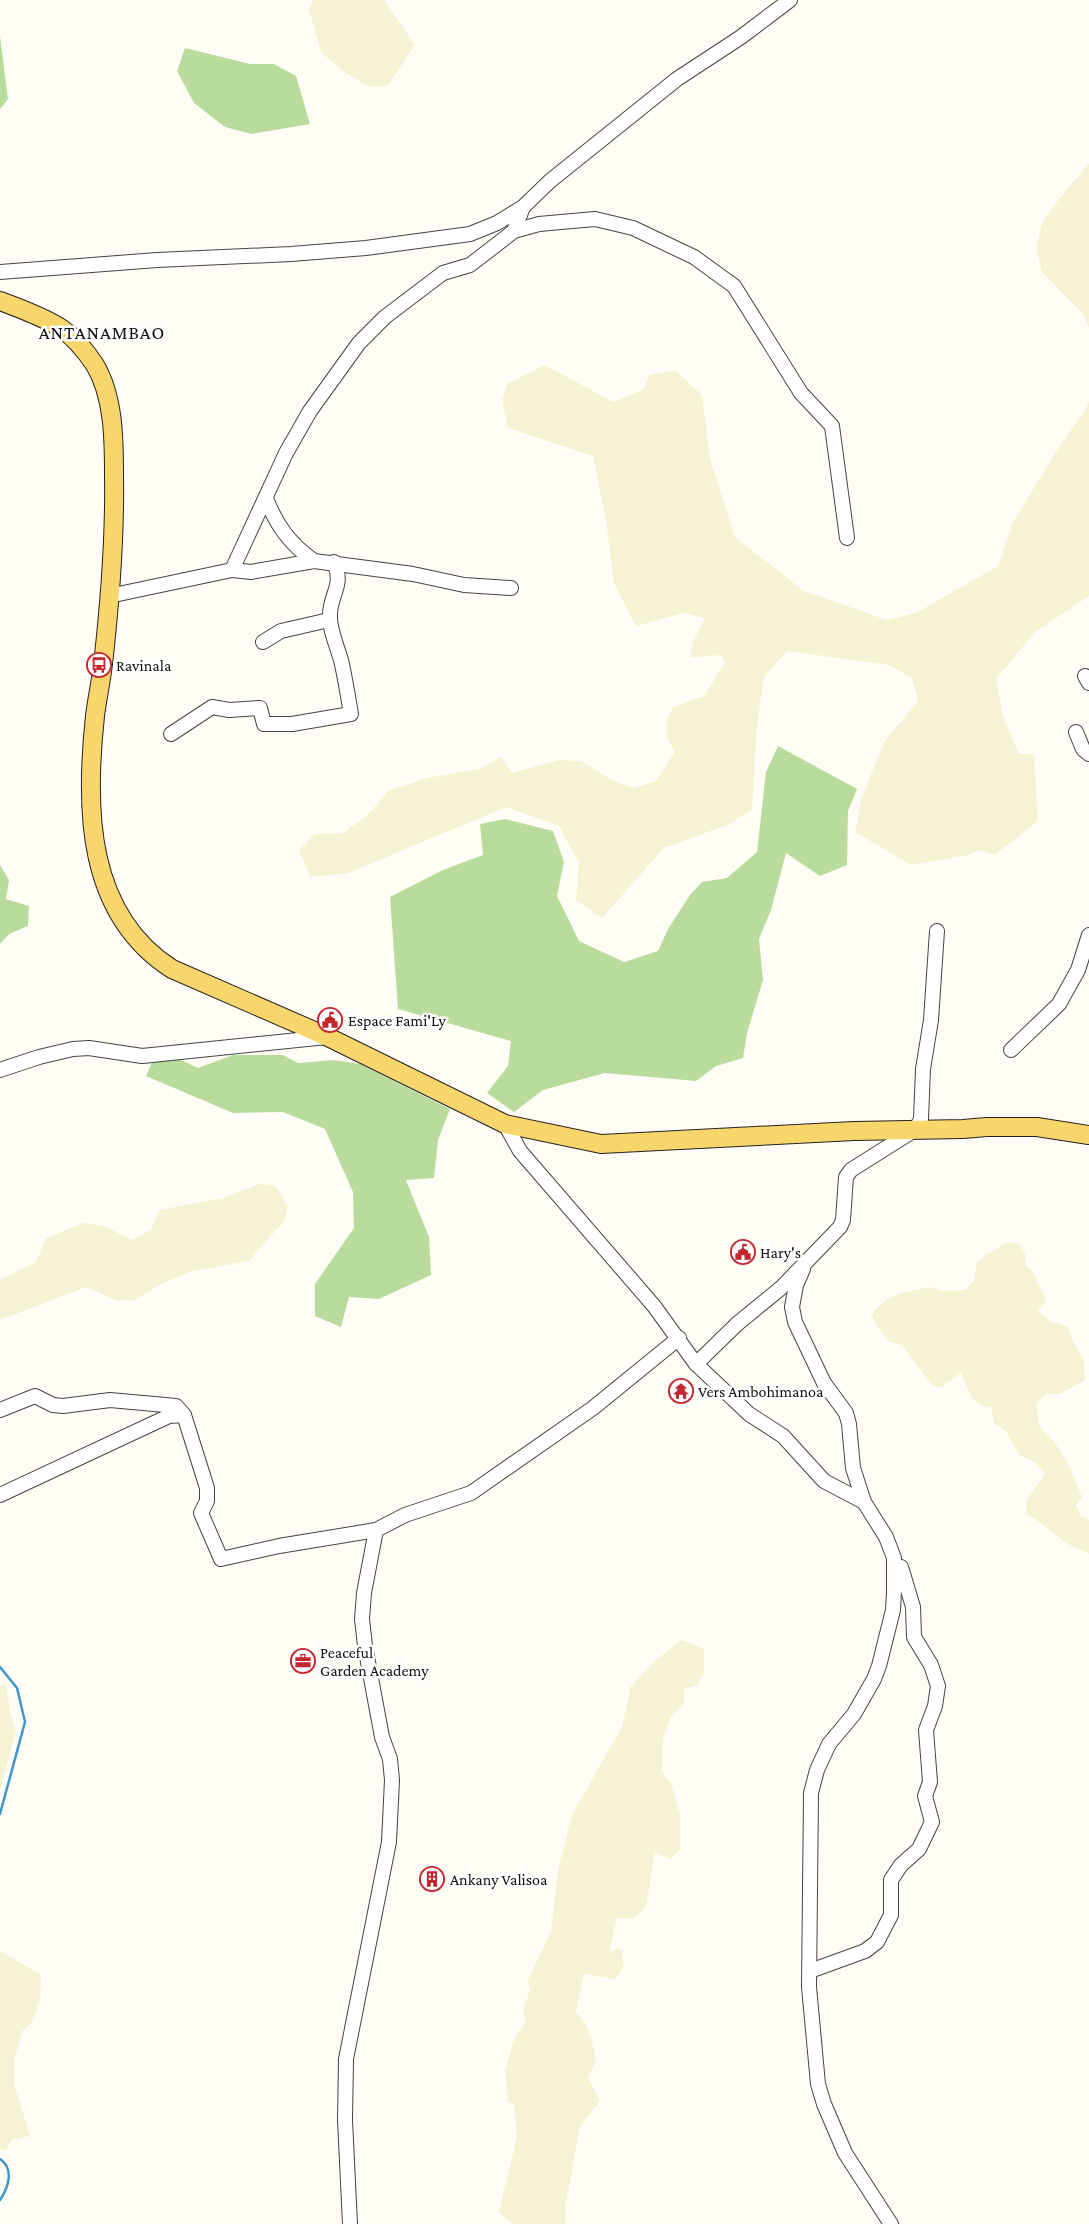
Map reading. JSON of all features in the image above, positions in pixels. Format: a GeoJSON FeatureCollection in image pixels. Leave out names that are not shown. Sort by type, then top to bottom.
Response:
{"type":"FeatureCollection","features":[{"type":"Feature","properties":{"kind":"main road"},"geometry":{"type":"LineString","coordinates":[[0,301],[62,329],[95,365],[102,381],[114,438],[115,518],[103,665],[95,717],[92,792],[97,855],[118,914],[138,942],[172,969],[328,1037],[505,1124],[600,1144],[916,1129],[1037,1127],[1089,1135]]}},
{"type":"Feature","properties":{"kind":"street"},"geometry":{"type":"LineString","coordinates":[[0,272],[157,260],[291,254],[366,248],[470,234],[497,223],[523,207],[550,181],[677,79],[741,37],[790,0]]}},
{"type":"Feature","properties":{"kind":"street"},"geometry":{"type":"LineString","coordinates":[[514,231],[523,207]]}},
{"type":"Feature","properties":{"kind":"street"},"geometry":{"type":"LineString","coordinates":[[232,570],[286,453],[310,411],[359,343],[385,317],[444,273],[470,265],[514,231],[539,224],[594,219],[633,228],[694,257],[734,286],[801,393],[832,426],[847,538]]}},
{"type":"Feature","properties":{"kind":"street"},"geometry":{"type":"LineString","coordinates":[[266,498],[274,520],[282,532],[314,561]]}},
{"type":"Feature","properties":{"kind":"street"},"geometry":{"type":"LineString","coordinates":[[109,596],[232,570],[250,572],[292,563],[314,561],[334,562],[412,574],[464,585],[510,588]]}},
{"type":"Feature","properties":{"kind":"street"},"geometry":{"type":"LineString","coordinates":[[171,734],[212,707],[229,710],[260,708],[264,724],[292,724],[351,714],[342,662],[329,620],[330,604],[338,588],[340,575],[334,562]]}},
{"type":"Feature","properties":{"kind":"street"},"geometry":{"type":"LineString","coordinates":[[263,642],[281,631],[329,620]]}},
{"type":"Feature","properties":{"kind":"street"},"geometry":{"type":"LineString","coordinates":[[1076,732],[1083,750],[1089,754]]}},
{"type":"Feature","properties":{"kind":"street"},"geometry":{"type":"LineString","coordinates":[[696,1364],[737,1324],[782,1288],[843,1220],[846,1177],[851,1170],[916,1129],[921,1119],[923,1070],[931,1020],[937,931]]}},
{"type":"Feature","properties":{"kind":"street"},"geometry":{"type":"LineString","coordinates":[[1011,1050],[1058,1004],[1078,970],[1089,935]]}},
{"type":"Feature","properties":{"kind":"street"},"geometry":{"type":"LineString","coordinates":[[0,1070],[39,1057],[73,1049],[89,1048],[142,1056],[328,1037]]}},
{"type":"Feature","properties":{"kind":"street"},"geometry":{"type":"LineString","coordinates":[[505,1124],[520,1151],[679,1338],[696,1364],[749,1414],[783,1436],[824,1481],[864,1502]]}},
{"type":"Feature","properties":{"kind":"street"},"geometry":{"type":"LineString","coordinates":[[805,1262],[796,1285],[793,1300],[792,1307],[795,1322],[824,1383],[846,1413],[849,1424],[853,1468],[864,1502],[886,1537],[894,1558],[893,1610],[874,1679],[854,1714],[828,1744],[817,1770],[812,1793],[809,1987],[818,2084],[824,2104],[845,2152],[891,2224]]}},
{"type":"Feature","properties":{"kind":"street"},"geometry":{"type":"LineString","coordinates":[[0,1410],[34,1396],[43,1398],[53,1405],[63,1406],[110,1400],[153,1402],[176,1406],[184,1415],[207,1488],[207,1501],[201,1513],[221,1560],[279,1546],[376,1530],[405,1515],[471,1493],[593,1408],[679,1338]]}},
{"type":"Feature","properties":{"kind":"street"},"geometry":{"type":"LineString","coordinates":[[0,1495],[169,1416],[184,1415]]}},
{"type":"Feature","properties":{"kind":"street"},"geometry":{"type":"LineString","coordinates":[[350,2224],[345,2120],[346,2059],[356,2002],[369,1954],[389,1842],[392,1780],[390,1759],[382,1737],[365,1646],[362,1619],[364,1593],[376,1530]]}},
{"type":"Feature","properties":{"kind":"street"},"geometry":{"type":"LineString","coordinates":[[810,1971],[865,1951],[877,1942],[891,1915],[891,1880],[901,1865],[919,1849],[932,1822],[925,1796],[930,1782],[926,1730],[935,1706],[938,1686],[931,1665],[914,1638],[913,1607],[900,1567]]}},
{"type":"Feature","properties":{"kind":"shaded area"},"geometry":{"type":"Polygon","coordinates":[[[313,0],[384,0],[415,45],[387,87],[367,86],[340,69],[321,52],[309,9],[313,0]]]}},
{"type":"Feature","properties":{"kind":"shaded area"},"geometry":{"type":"Polygon","coordinates":[[[1089,163],[1089,328],[1084,315],[1042,272],[1036,248],[1042,224],[1055,204],[1089,163]]]}},
{"type":"Feature","properties":{"kind":"shaded area"},"geometry":{"type":"Polygon","coordinates":[[[545,365],[613,402],[644,389],[649,375],[675,370],[702,395],[710,459],[735,537],[804,591],[887,620],[916,613],[998,566],[1012,524],[1057,450],[1086,409],[1089,400],[1089,596],[1035,632],[996,679],[1003,716],[1019,754],[1034,754],[1038,821],[995,855],[979,850],[968,855],[911,865],[855,832],[862,797],[884,742],[918,701],[912,678],[889,665],[787,651],[764,677],[757,725],[752,809],[730,824],[664,848],[602,918],[576,900],[579,863],[559,826],[506,807],[348,873],[310,877],[299,850],[315,834],[343,833],[368,815],[388,791],[427,778],[479,769],[502,757],[512,773],[559,760],[581,761],[612,780],[634,788],[656,781],[675,752],[667,737],[667,720],[673,707],[704,696],[725,663],[721,655],[690,658],[693,642],[705,618],[683,613],[636,626],[614,583],[606,521],[593,456],[508,428],[502,399],[507,384],[545,365]]]}},
{"type":"Feature","properties":{"kind":"shaded area"},"geometry":{"type":"Polygon","coordinates":[[[259,1184],[275,1185],[288,1206],[285,1220],[249,1261],[193,1271],[161,1284],[134,1301],[116,1300],[86,1287],[0,1320],[0,1280],[36,1262],[46,1238],[83,1223],[105,1226],[131,1240],[151,1230],[159,1210],[224,1198],[259,1184]]]}},
{"type":"Feature","properties":{"kind":"shaded area"},"geometry":{"type":"Polygon","coordinates":[[[1007,1242],[1018,1244],[1025,1252],[1026,1265],[1035,1275],[1046,1302],[1038,1311],[1052,1322],[1068,1327],[1073,1341],[1084,1360],[1085,1380],[1060,1394],[1046,1394],[1037,1403],[1039,1426],[1052,1439],[1067,1461],[1082,1497],[1076,1505],[1081,1516],[1089,1520],[1089,1554],[1066,1543],[1027,1513],[1026,1501],[1045,1474],[1035,1462],[1019,1455],[1006,1431],[994,1423],[991,1407],[982,1406],[971,1397],[961,1373],[942,1387],[933,1386],[902,1345],[888,1341],[872,1317],[875,1310],[886,1300],[901,1293],[930,1287],[943,1291],[966,1290],[974,1280],[977,1261],[1007,1242]]]}},
{"type":"Feature","properties":{"kind":"shaded area"},"geometry":{"type":"Polygon","coordinates":[[[681,1640],[704,1649],[704,1672],[698,1685],[684,1689],[684,1704],[671,1716],[663,1739],[662,1772],[671,1783],[680,1815],[680,1849],[671,1859],[655,1853],[646,1907],[633,1919],[617,1918],[609,1952],[619,1948],[623,1954],[623,1968],[615,1979],[584,1974],[576,2012],[585,2023],[591,2038],[596,2060],[588,2078],[600,2101],[580,2127],[565,2208],[566,2224],[512,2224],[499,2212],[517,2137],[514,2105],[508,2101],[505,2071],[513,2042],[526,2021],[523,2012],[530,1989],[527,1982],[551,1931],[558,1871],[572,1815],[622,1727],[631,1686],[654,1662],[681,1640]]]}},
{"type":"Feature","properties":{"kind":"shaded area"},"geometry":{"type":"Polygon","coordinates":[[[0,1685],[6,1685],[11,1716],[16,1730],[0,1791],[0,1685]]]}},
{"type":"Feature","properties":{"kind":"shaded area"},"geometry":{"type":"Polygon","coordinates":[[[0,1951],[41,1975],[40,2000],[32,2023],[23,2030],[15,2056],[14,2083],[30,2136],[11,2140],[6,2151],[0,2149],[0,1951]]]}},
{"type":"Feature","properties":{"kind":"green space"},"geometry":{"type":"Polygon","coordinates":[[[0,36],[8,99],[0,109],[0,36]]]}},
{"type":"Feature","properties":{"kind":"green space"},"geometry":{"type":"Polygon","coordinates":[[[185,48],[250,64],[274,64],[296,76],[310,124],[251,134],[225,127],[194,103],[177,71],[185,48]]]}},
{"type":"Feature","properties":{"kind":"green space"},"geometry":{"type":"Polygon","coordinates":[[[778,746],[857,789],[848,811],[847,865],[820,876],[786,853],[771,910],[759,939],[763,980],[747,1033],[743,1058],[716,1066],[696,1081],[605,1073],[543,1090],[514,1112],[487,1093],[508,1066],[511,1041],[398,1009],[390,897],[443,870],[483,855],[480,824],[505,819],[553,831],[564,862],[557,896],[579,941],[624,962],[658,951],[668,929],[690,895],[702,882],[727,878],[757,852],[766,772],[778,746]]]}},
{"type":"Feature","properties":{"kind":"green space"},"geometry":{"type":"Polygon","coordinates":[[[0,865],[9,880],[6,899],[29,906],[28,926],[9,934],[0,944],[0,865]]]}},
{"type":"Feature","properties":{"kind":"green space"},"geometry":{"type":"Polygon","coordinates":[[[233,1055],[283,1055],[298,1063],[334,1060],[360,1064],[450,1109],[438,1140],[434,1178],[406,1180],[429,1237],[431,1275],[379,1299],[349,1297],[341,1327],[315,1316],[315,1284],[354,1228],[353,1192],[325,1129],[283,1112],[233,1113],[146,1076],[152,1062],[175,1057],[198,1068],[233,1055]]]}},
{"type":"Feature","properties":{"kind":"waterway"},"geometry":{"type":"LineString","coordinates":[[0,1667],[17,1688],[25,1722],[0,1814]]}},
{"type":"Feature","properties":{"kind":"waterway"},"geometry":{"type":"LineString","coordinates":[[0,2159],[5,2163],[9,2173],[9,2179],[0,2200]]}},
{"type":"Feature","properties":{"kind":"place","name":"Ravinala"},"geometry":{"type":"Point","coordinates":[99,665]}},
{"type":"Feature","properties":{"kind":"place","name":"Espace Fami'Ly"},"geometry":{"type":"Point","coordinates":[330,1020]}},
{"type":"Feature","properties":{"kind":"place","name":"Hary's"},"geometry":{"type":"Point","coordinates":[743,1252]}},
{"type":"Feature","properties":{"kind":"place","name":"Vers Ambohimanoa"},"geometry":{"type":"Point","coordinates":[681,1391]}},
{"type":"Feature","properties":{"kind":"place","name":"Peaceful Garden Academy"},"geometry":{"type":"Point","coordinates":[303,1661]}},
{"type":"Feature","properties":{"kind":"place","name":"Ankany Valisoa"},"geometry":{"type":"Point","coordinates":[432,1879]}},
{"type":"Feature","properties":{"kind":"district","name":"ANTANAMBAO"},"geometry":{"type":"Point","coordinates":[102,332]}}]}
